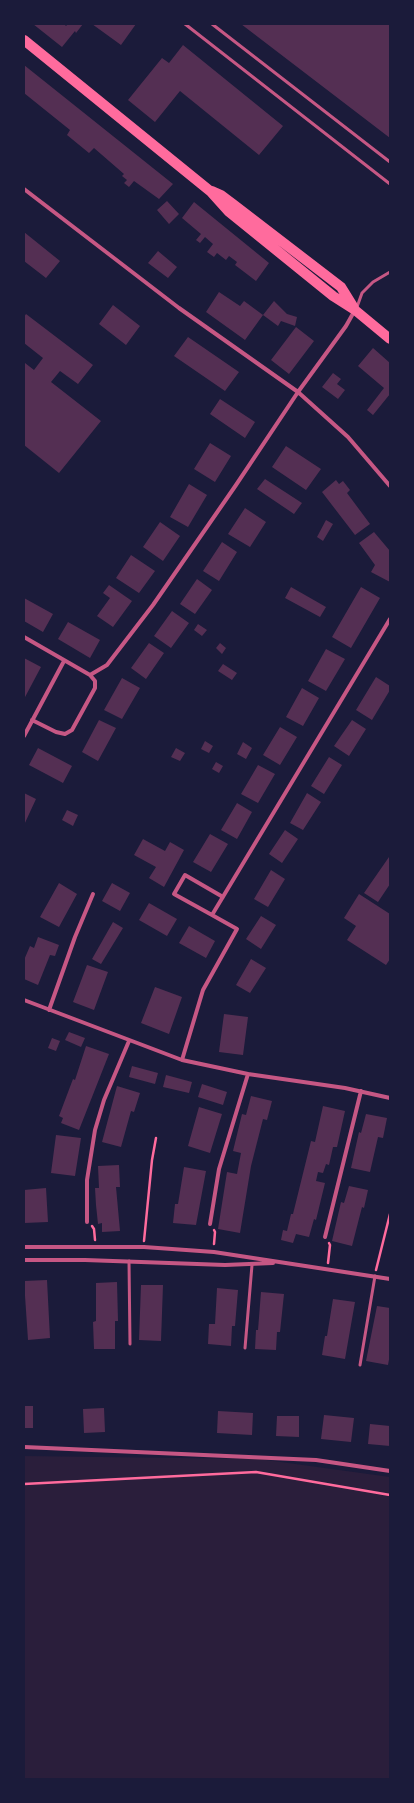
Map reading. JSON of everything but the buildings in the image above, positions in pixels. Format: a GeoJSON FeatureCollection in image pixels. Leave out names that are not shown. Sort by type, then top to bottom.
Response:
{"type":"FeatureCollection","features":[{"type":"Feature","properties":{"kind":"main road"},"geometry":{"type":"LineString","coordinates":[[24,36],[34,47]]}},
{"type":"Feature","properties":{"kind":"main road"},"geometry":{"type":"LineString","coordinates":[[24,40],[210,190],[228,212],[333,296],[355,310],[390,339]]}},
{"type":"Feature","properties":{"kind":"street"},"geometry":{"type":"LineString","coordinates":[[24,189],[179,308],[298,392],[348,437],[390,486]]}},
{"type":"Feature","properties":{"kind":"street"},"geometry":{"type":"LineString","coordinates":[[90,675],[107,665],[153,605],[298,392],[346,326],[355,310]]}},
{"type":"Feature","properties":{"kind":"street"},"geometry":{"type":"LineString","coordinates":[[212,915],[390,619]]}},
{"type":"Feature","properties":{"kind":"street"},"geometry":{"type":"LineString","coordinates":[[24,637],[90,675],[95,681],[95,688],[72,730],[65,734],[56,732],[32,720]]}},
{"type":"Feature","properties":{"kind":"street"},"geometry":{"type":"LineString","coordinates":[[24,736],[64,661]]}},
{"type":"Feature","properties":{"kind":"street"},"geometry":{"type":"LineString","coordinates":[[182,1060],[203,990],[237,929],[174,894],[185,875],[223,897]]}},
{"type":"Feature","properties":{"kind":"street"},"geometry":{"type":"LineString","coordinates":[[49,1010],[75,937],[93,894]]}},
{"type":"Feature","properties":{"kind":"street"},"geometry":{"type":"LineString","coordinates":[[24,1000],[182,1060],[248,1074],[361,1091],[390,1098]]}},
{"type":"Feature","properties":{"kind":"street"},"geometry":{"type":"LineString","coordinates":[[87,1222],[87,1180],[94,1130],[104,1100],[129,1041]]}},
{"type":"Feature","properties":{"kind":"street"},"geometry":{"type":"LineString","coordinates":[[210,1224],[219,1169],[248,1074]]}},
{"type":"Feature","properties":{"kind":"street"},"geometry":{"type":"LineString","coordinates":[[325,1237],[361,1091]]}},
{"type":"Feature","properties":{"kind":"street"},"geometry":{"type":"LineString","coordinates":[[24,1247],[144,1247],[214,1252],[390,1278]]}},
{"type":"Feature","properties":{"kind":"street"},"geometry":{"type":"LineString","coordinates":[[24,1260],[129,1261],[225,1265],[252,1265],[278,1262]]}},
{"type":"Feature","properties":{"kind":"street"},"geometry":{"type":"LineString","coordinates":[[24,1447],[316,1460],[390,1471]]}},
{"type":"Feature","properties":{"kind":"lane"},"geometry":{"type":"LineString","coordinates":[[185,24],[390,184]]}},
{"type":"Feature","properties":{"kind":"lane"},"geometry":{"type":"LineString","coordinates":[[212,24],[390,162]]}},
{"type":"Feature","properties":{"kind":"lane"},"geometry":{"type":"LineString","coordinates":[[355,310],[362,293],[373,282],[390,272]]}},
{"type":"Feature","properties":{"kind":"lane"},"geometry":{"type":"LineString","coordinates":[[129,1261],[130,1344]]}},
{"type":"Feature","properties":{"kind":"lane"},"geometry":{"type":"LineString","coordinates":[[245,1348],[252,1265]]}},
{"type":"Feature","properties":{"kind":"lane"},"geometry":{"type":"LineString","coordinates":[[360,1364],[375,1276]]}},
{"type":"Feature","properties":{"kind":"path"},"geometry":{"type":"LineString","coordinates":[[144,1247],[152,1160],[156,1138]]}},
{"type":"Feature","properties":{"kind":"path"},"geometry":{"type":"LineString","coordinates":[[375,1276],[390,1214]]}},
{"type":"Feature","properties":{"kind":"path"},"geometry":{"type":"LineString","coordinates":[[87,1222],[94,1229],[95,1246]]}},
{"type":"Feature","properties":{"kind":"path"},"geometry":{"type":"LineString","coordinates":[[210,1224],[215,1232],[214,1252]]}},
{"type":"Feature","properties":{"kind":"path"},"geometry":{"type":"LineString","coordinates":[[325,1237],[330,1245],[329,1258]]}},
{"type":"Feature","properties":{"kind":"path"},"geometry":{"type":"LineString","coordinates":[[24,1484],[256,1472],[390,1495]]}},
{"type":"Feature","properties":{"kind":"shaded area"},"geometry":{"type":"Polygon","coordinates":[[[24,1456],[259,1459],[390,1477],[390,1779],[24,1779],[24,1456]]]}}]}
